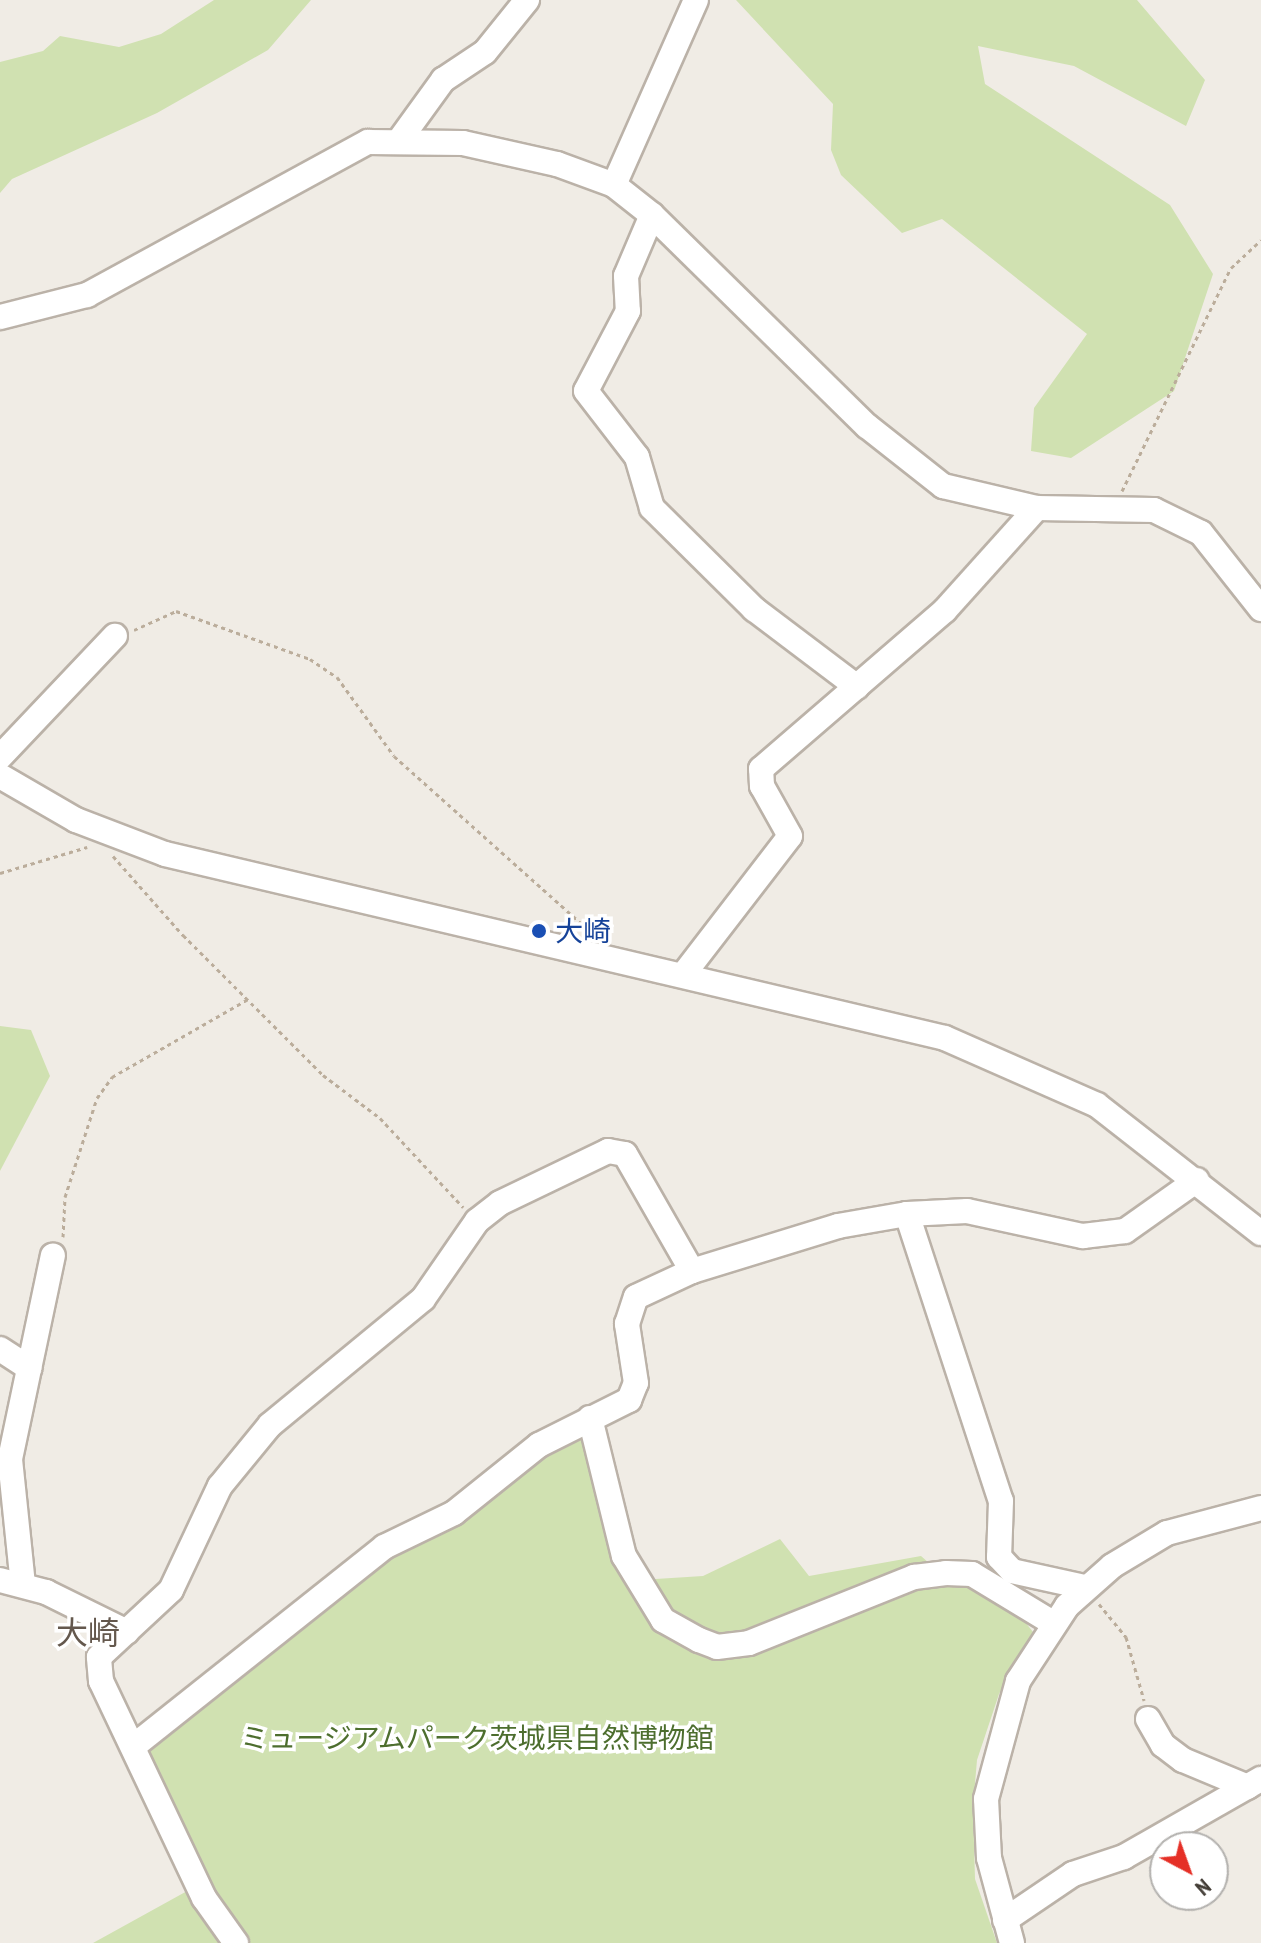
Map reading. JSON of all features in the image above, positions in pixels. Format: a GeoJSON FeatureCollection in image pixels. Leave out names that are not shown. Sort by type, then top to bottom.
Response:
{"type":"FeatureCollection","features":[{"type":"Feature","properties":{"kind":"street"},"geometry":{"type":"LineString","coordinates":[[401,138],[443,80],[485,52],[527,0]]}},
{"type":"Feature","properties":{"kind":"street"},"geometry":{"type":"LineString","coordinates":[[614,185],[696,0]]}},
{"type":"Feature","properties":{"kind":"street"},"geometry":{"type":"LineString","coordinates":[[0,317],[87,295],[340,155],[401,138],[463,143],[614,185],[652,215],[902,458],[943,486],[1037,508],[1154,510],[1201,533],[1261,609]]}},
{"type":"Feature","properties":{"kind":"street"},"geometry":{"type":"LineString","coordinates":[[652,215],[626,276],[628,311],[586,391],[637,457],[652,508],[754,609],[857,687]]}},
{"type":"Feature","properties":{"kind":"street"},"geometry":{"type":"LineString","coordinates":[[683,975],[790,836],[762,786],[761,769],[857,687],[1006,550],[1037,508]]}},
{"type":"Feature","properties":{"kind":"street"},"geometry":{"type":"LineString","coordinates":[[0,757],[115,636]]}},
{"type":"Feature","properties":{"kind":"street"},"geometry":{"type":"LineString","coordinates":[[0,776],[106,839],[945,1038],[1007,1061],[1097,1105],[1197,1180],[1261,1233]]}},
{"type":"Feature","properties":{"kind":"street"},"geometry":{"type":"LineString","coordinates":[[236,1943],[204,1898],[101,1681],[99,1657],[171,1590],[220,1486],[270,1425],[423,1299],[477,1221],[542,1180],[608,1151],[625,1154],[692,1271]]}},
{"type":"Feature","properties":{"kind":"street"},"geometry":{"type":"LineString","coordinates":[[134,1746],[384,1547],[454,1513],[539,1445],[629,1400],[636,1383],[627,1324],[636,1297],[692,1271],[838,1226],[907,1214],[967,1211],[1093,1236],[1125,1231],[1197,1180]]}},
{"type":"Feature","properties":{"kind":"street"},"geometry":{"type":"LineString","coordinates":[[907,1214],[1001,1501],[999,1557],[1012,1571],[1085,1587]]}},
{"type":"Feature","properties":{"kind":"street"},"geometry":{"type":"LineString","coordinates":[[53,1255],[10,1459],[11,1582],[127,1632]]}},
{"type":"Feature","properties":{"kind":"street"},"geometry":{"type":"LineString","coordinates":[[0,1349],[29,1368]]}},
{"type":"Feature","properties":{"kind":"street"},"geometry":{"type":"LineString","coordinates":[[590,1418],[624,1556],[663,1620],[699,1640],[717,1647],[749,1643],[914,1577],[946,1573],[972,1574],[1053,1623]]}},
{"type":"Feature","properties":{"kind":"street"},"geometry":{"type":"LineString","coordinates":[[1254,1783],[1204,1805],[1124,1857],[1073,1874],[1008,1931],[986,1826],[994,1751],[1018,1681],[1053,1623],[1085,1587],[1167,1533],[1261,1508]]}},
{"type":"Feature","properties":{"kind":"street"},"geometry":{"type":"LineString","coordinates":[[1148,1719],[1163,1745],[1183,1760],[1254,1783]]}},
{"type":"Feature","properties":{"kind":"path"},"geometry":{"type":"LineString","coordinates":[[1110,507],[1134,474],[1231,268],[1261,240]]}},
{"type":"Feature","properties":{"kind":"path"},"geometry":{"type":"LineString","coordinates":[[115,636],[176,611],[328,671],[394,756],[592,931],[603,956]]}},
{"type":"Feature","properties":{"kind":"path"},"geometry":{"type":"LineString","coordinates":[[0,873],[106,839],[248,999],[323,1075],[380,1118],[477,1221]]}},
{"type":"Feature","properties":{"kind":"path"},"geometry":{"type":"LineString","coordinates":[[53,1255],[68,1228],[65,1197],[97,1098],[112,1077],[248,999]]}},
{"type":"Feature","properties":{"kind":"path"},"geometry":{"type":"LineString","coordinates":[[1085,1587],[1126,1637],[1148,1719]]}},
{"type":"Feature","properties":{"kind":"green space"},"geometry":{"type":"Polygon","coordinates":[[[214,0],[311,0],[268,50],[157,113],[12,179],[0,193],[0,62],[43,51],[60,36],[119,47],[161,34],[214,0]]]}},
{"type":"Feature","properties":{"kind":"green space"},"geometry":{"type":"Polygon","coordinates":[[[736,0],[1137,0],[1205,80],[1186,126],[1074,66],[978,46],[985,84],[1170,205],[1213,274],[1174,391],[1071,458],[1031,451],[1034,408],[1087,334],[942,219],[902,233],[841,175],[831,150],[833,104],[736,0]]]}},
{"type":"Feature","properties":{"kind":"green space"},"geometry":{"type":"Polygon","coordinates":[[[0,1026],[31,1030],[50,1076],[0,1171],[0,1026]]]}},
{"type":"Feature","properties":{"kind":"green space","name":"ミュージアムパーク茨城県自然博物館"},"geometry":{"type":"Polygon","coordinates":[[[590,1418],[624,1581],[703,1576],[780,1539],[809,1576],[921,1556],[954,1585],[967,1583],[1014,1608],[1033,1632],[999,1694],[977,1760],[973,1807],[975,1879],[997,1943],[93,1943],[198,1885],[134,1746],[339,1585],[590,1418]]]}},
{"type":"Feature","properties":{"kind":"place","name":"大崎"},"geometry":{"type":"Point","coordinates":[539,931]}},
{"type":"Feature","properties":{"kind":"district","name":"大崎"},"geometry":{"type":"Point","coordinates":[88,1632]}}]}
